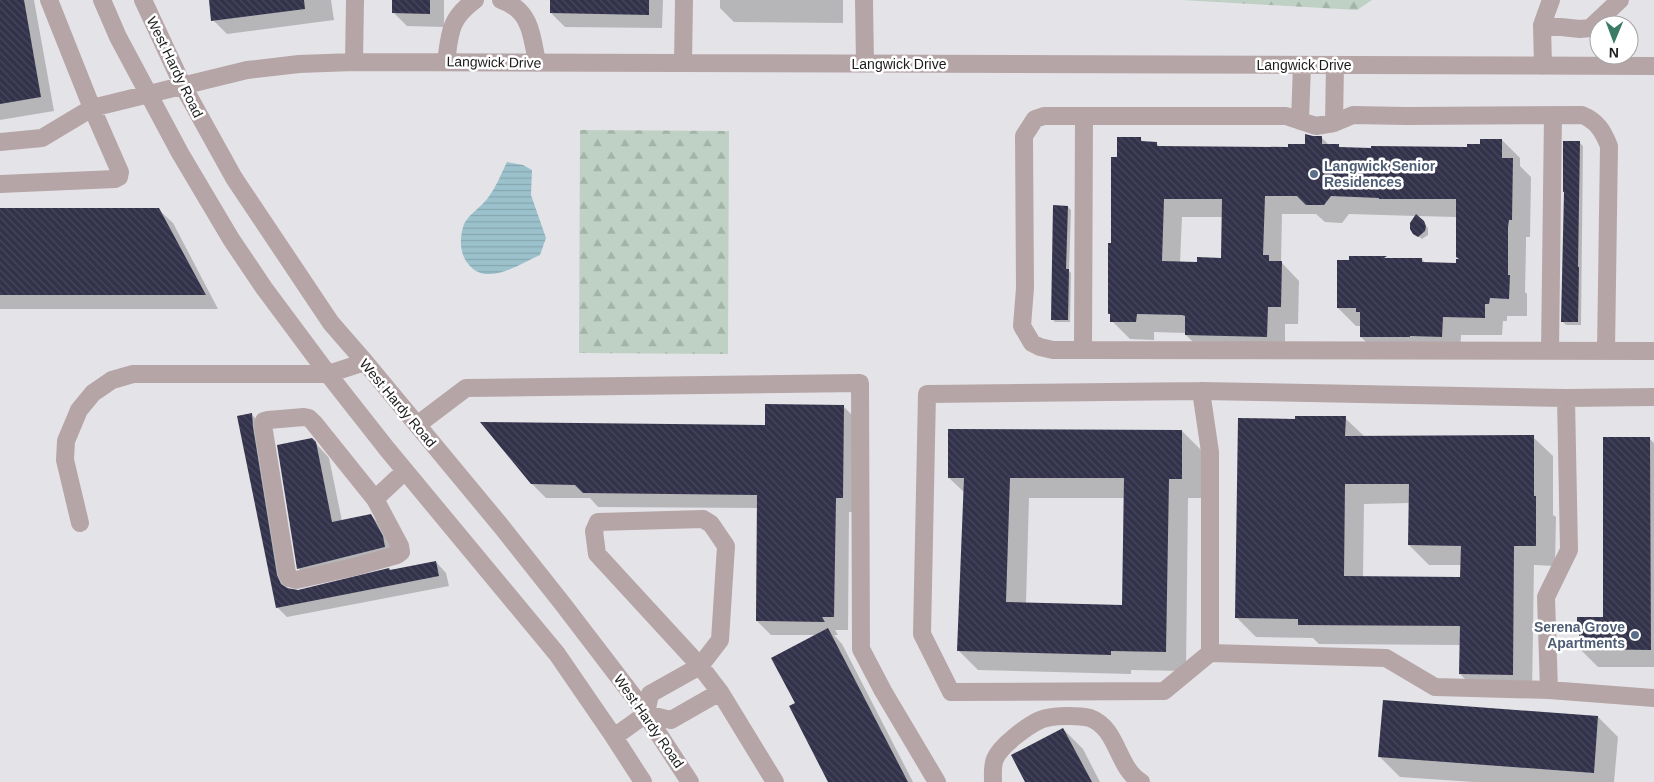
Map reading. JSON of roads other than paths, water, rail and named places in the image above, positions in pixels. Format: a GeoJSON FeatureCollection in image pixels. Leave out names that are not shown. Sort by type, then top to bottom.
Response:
{"type":"FeatureCollection","features":[{"type":"Feature","properties":{"kind":"street"},"geometry":{"type":"LineString","coordinates":[[0,184],[115,179],[119,177],[120,172],[49,0]]}},
{"type":"Feature","properties":{"kind":"street"},"geometry":{"type":"LineString","coordinates":[[102,0],[118,37],[180,153],[231,238],[264,288],[328,374],[405,471],[557,654],[643,782]]}},
{"type":"Feature","properties":{"kind":"street","name":"West Hardy Road"},"geometry":{"type":"LineString","coordinates":[[143,0],[183,86],[234,178],[331,323],[513,541],[646,714],[690,782]]}},
{"type":"Feature","properties":{"kind":"street"},"geometry":{"type":"LineString","coordinates":[[354,62],[355,0]]}},
{"type":"Feature","properties":{"kind":"street"},"geometry":{"type":"LineString","coordinates":[[446,62],[450,30],[457,16],[474,0]]}},
{"type":"Feature","properties":{"kind":"street"},"geometry":{"type":"LineString","coordinates":[[501,0],[510,3],[522,13],[530,27],[537,63]]}},
{"type":"Feature","properties":{"kind":"street"},"geometry":{"type":"LineString","coordinates":[[683,63],[684,0]]}},
{"type":"Feature","properties":{"kind":"street"},"geometry":{"type":"LineString","coordinates":[[864,0],[864,64]]}},
{"type":"Feature","properties":{"kind":"street"},"geometry":{"type":"LineString","coordinates":[[1542,66],[1542,25],[1551,0]]}},
{"type":"Feature","properties":{"kind":"street"},"geometry":{"type":"LineString","coordinates":[[1542,25],[1580,29],[1590,28],[1620,0]]}},
{"type":"Feature","properties":{"kind":"street","name":"Langwick Drive"},"geometry":{"type":"LineString","coordinates":[[0,142],[42,138],[92,108],[247,70],[299,64],[446,62],[1654,66]]}},
{"type":"Feature","properties":{"kind":"street"},"geometry":{"type":"LineString","coordinates":[[1300,122],[1302,65]]}},
{"type":"Feature","properties":{"kind":"street"},"geometry":{"type":"LineString","coordinates":[[1334,123],[1335,65]]}},
{"type":"Feature","properties":{"kind":"street"},"geometry":{"type":"LineString","coordinates":[[1606,351],[1609,146],[1599,126],[1590,118],[1582,115],[1353,115],[1334,123],[1316,126],[1286,116],[1044,116],[1035,119],[1024,136],[1025,288],[1022,326],[1032,343],[1040,347],[1053,350],[1550,351],[1606,351],[1654,351]]}},
{"type":"Feature","properties":{"kind":"street"},"geometry":{"type":"LineString","coordinates":[[1550,351],[1552,115]]}},
{"type":"Feature","properties":{"kind":"street"},"geometry":{"type":"LineString","coordinates":[[1083,350],[1084,116]]}},
{"type":"Feature","properties":{"kind":"street"},"geometry":{"type":"LineString","coordinates":[[80,523],[65,460],[66,441],[79,410],[93,393],[112,380],[133,374],[328,374],[365,362]]}},
{"type":"Feature","properties":{"kind":"street"},"geometry":{"type":"LineString","coordinates":[[417,425],[466,388],[860,383],[860,648],[883,691],[938,782]]}},
{"type":"Feature","properties":{"kind":"street"},"geometry":{"type":"LineString","coordinates":[[1201,391],[1210,452],[1210,653]]}},
{"type":"Feature","properties":{"kind":"street"},"geometry":{"type":"LineString","coordinates":[[1654,397],[1566,398],[1201,391],[927,394],[922,634],[951,692],[1164,691],[1210,653],[1386,658],[1435,687],[1549,690],[1654,698]]}},
{"type":"Feature","properties":{"kind":"street"},"geometry":{"type":"LineString","coordinates":[[1549,690],[1546,597],[1569,550],[1566,398]]}},
{"type":"Feature","properties":{"kind":"street"},"geometry":{"type":"LineString","coordinates":[[309,418],[375,499],[400,546],[401,552],[397,555],[354,567],[296,580],[290,578],[287,573],[263,425],[264,421],[309,418]]}},
{"type":"Feature","properties":{"kind":"street"},"geometry":{"type":"LineString","coordinates":[[375,499],[405,471]]}},
{"type":"Feature","properties":{"kind":"street"},"geometry":{"type":"LineString","coordinates":[[614,737],[646,714],[650,694],[700,666],[720,640],[726,546],[712,524],[703,519],[598,522],[594,531],[597,554],[700,666],[720,692],[775,782]]}},
{"type":"Feature","properties":{"kind":"street"},"geometry":{"type":"LineString","coordinates":[[646,714],[671,720],[720,692]]}},
{"type":"Feature","properties":{"kind":"street"},"geometry":{"type":"LineString","coordinates":[[993,782],[993,766],[996,757],[1006,744],[1041,720],[1059,716],[1090,718],[1105,728],[1131,775],[1141,782]]}},
{"type":"Feature","properties":{"kind":"water"},"geometry":{"type":"Polygon","coordinates":[[[507,162],[523,165],[532,170],[531,195],[546,238],[540,255],[511,269],[491,274],[482,273],[473,269],[466,261],[462,252],[461,238],[464,224],[468,217],[490,195],[507,162]]]}},
{"type":"Feature","properties":{"kind":"place","name":"Langwick Senior Residences"},"geometry":{"type":"Point","coordinates":[1314,174]}},
{"type":"Feature","properties":{"kind":"place","name":"Serena Grove Apartments"},"geometry":{"type":"Point","coordinates":[1635,635]}}]}
